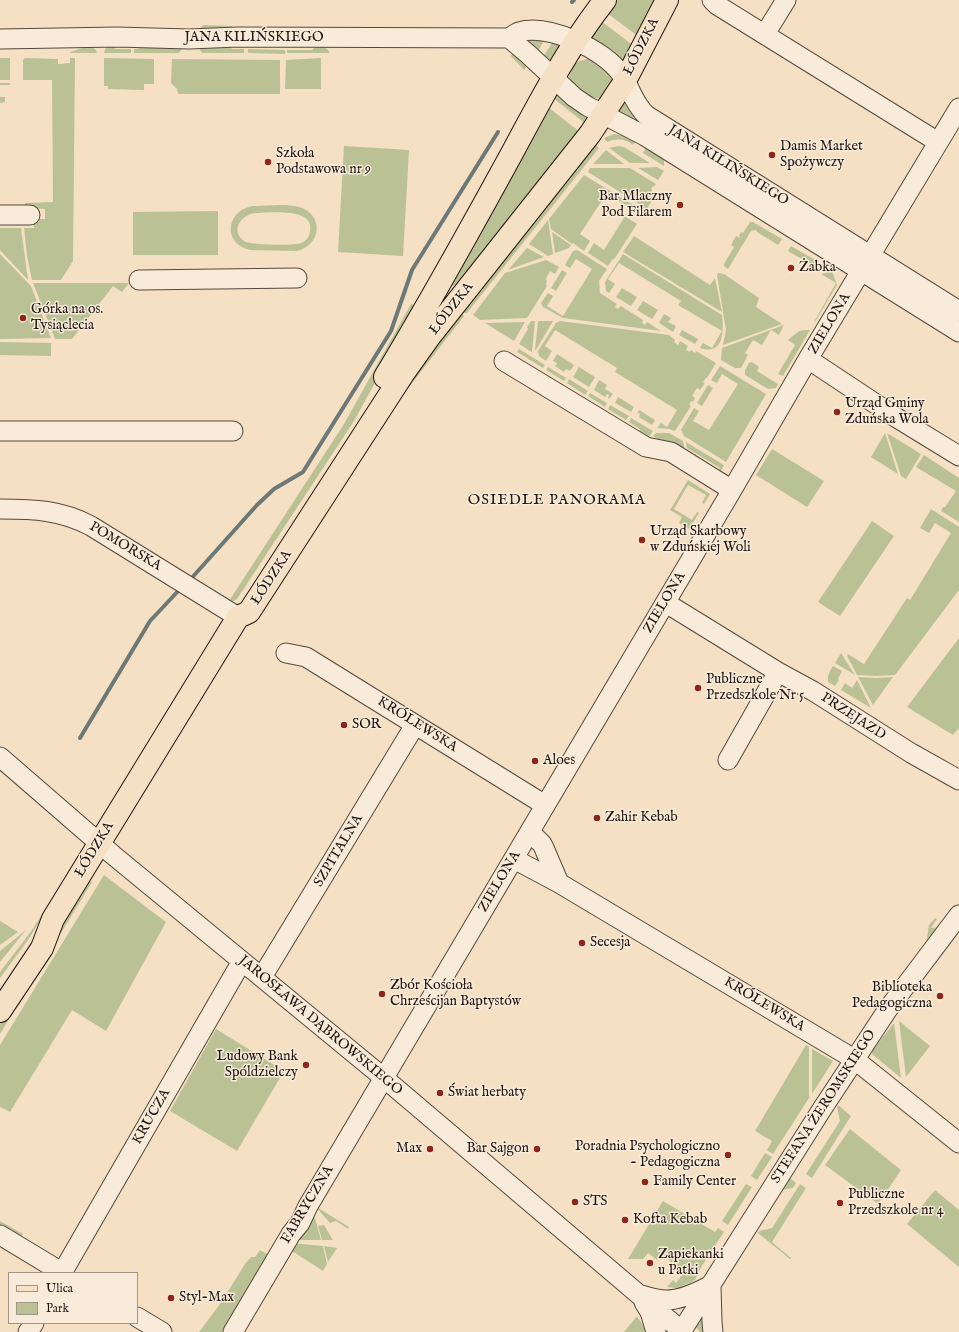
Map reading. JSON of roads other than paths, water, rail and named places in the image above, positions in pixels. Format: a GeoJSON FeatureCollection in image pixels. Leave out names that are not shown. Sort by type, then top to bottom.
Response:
{"type":"FeatureCollection","features":[{"type":"Feature","properties":{"kind":"main road","name":"ŁÓDZKA"},"geometry":{"type":"LineString","coordinates":[[238,617],[237,606],[358,421],[402,349],[554,78],[605,0]]}},
{"type":"Feature","properties":{"kind":"main road","name":"ŁÓDZKA"},"geometry":{"type":"LineString","coordinates":[[0,1011],[42,948],[53,919],[238,617],[250,612],[403,374],[430,336],[590,134],[604,114],[625,81],[667,0]]}},
{"type":"Feature","properties":{"kind":"main road","name":"ŁÓDZKA"},"geometry":{"type":"LineString","coordinates":[[0,987],[38,933],[53,919]]}},
{"type":"Feature","properties":{"kind":"street"},"geometry":{"type":"LineString","coordinates":[[712,0],[717,5],[938,142]]}},
{"type":"Feature","properties":{"kind":"street"},"geometry":{"type":"LineString","coordinates":[[764,34],[786,0]]}},
{"type":"Feature","properties":{"kind":"street","name":"JANA KILIŃSKIEGO"},"geometry":{"type":"LineString","coordinates":[[0,39],[117,37],[189,39],[238,37],[509,38],[519,32],[531,31],[553,33],[565,36],[577,41],[611,63],[625,81],[634,101],[646,115],[867,263],[959,332]]}},
{"type":"Feature","properties":{"kind":"street","name":"JANA KILIŃSKIEGO"},"geometry":{"type":"LineString","coordinates":[[509,38],[574,97],[587,106],[645,136],[867,263],[959,311]]}},
{"type":"Feature","properties":{"kind":"street","name":"ZIELONA"},"geometry":{"type":"LineString","coordinates":[[384,1078],[808,359],[959,108]]}},
{"type":"Feature","properties":{"kind":"street"},"geometry":{"type":"LineString","coordinates":[[0,215],[30,215]]}},
{"type":"Feature","properties":{"kind":"street"},"geometry":{"type":"LineString","coordinates":[[139,280],[297,278]]}},
{"type":"Feature","properties":{"kind":"street"},"geometry":{"type":"LineString","coordinates":[[808,359],[897,418],[959,456]]}},
{"type":"Feature","properties":{"kind":"street"},"geometry":{"type":"LineString","coordinates":[[504,361],[646,447],[670,452],[732,490]]}},
{"type":"Feature","properties":{"kind":"street"},"geometry":{"type":"LineString","coordinates":[[0,431],[233,431]]}},
{"type":"Feature","properties":{"kind":"street","name":"POMORSKA"},"geometry":{"type":"LineString","coordinates":[[0,509],[44,510],[78,519],[238,617]]}},
{"type":"Feature","properties":{"kind":"street","name":"PRZEJAZD"},"geometry":{"type":"LineString","coordinates":[[666,602],[778,672],[813,691],[911,753],[959,780]]}},
{"type":"Feature","properties":{"kind":"street","name":"KRÓLEWSKA"},"geometry":{"type":"LineString","coordinates":[[286,653],[306,657],[545,805]]}},
{"type":"Feature","properties":{"kind":"street"},"geometry":{"type":"LineString","coordinates":[[728,760],[778,672]]}},
{"type":"Feature","properties":{"kind":"street","name":"SZPITALNA"},"geometry":{"type":"LineString","coordinates":[[262,977],[415,725]]}},
{"type":"Feature","properties":{"kind":"street","name":"JAROSŁAWA DĄBROWSKIEGO"},"geometry":{"type":"LineString","coordinates":[[0,757],[99,843],[384,1078],[682,1332]]}},
{"type":"Feature","properties":{"kind":"street"},"geometry":{"type":"LineString","coordinates":[[530,832],[542,844],[559,883]]}},
{"type":"Feature","properties":{"kind":"street","name":"KRÓLEWSKA"},"geometry":{"type":"LineString","coordinates":[[514,858],[559,883],[854,1059],[959,1143]]}},
{"type":"Feature","properties":{"kind":"street","name":"STEFANA ŻEROMSKIEGO"},"geometry":{"type":"LineString","coordinates":[[682,1332],[854,1059],[888,1009],[959,915]]}},
{"type":"Feature","properties":{"kind":"street","name":"KRUCZA"},"geometry":{"type":"LineString","coordinates":[[63,1272],[242,961]]}},
{"type":"Feature","properties":{"kind":"street","name":"FABRYCZNA"},"geometry":{"type":"LineString","coordinates":[[233,1332],[291,1234],[300,1223],[308,1206],[384,1078]]}},
{"type":"Feature","properties":{"kind":"street"},"geometry":{"type":"LineString","coordinates":[[0,1235],[60,1272]]}},
{"type":"Feature","properties":{"kind":"street"},"geometry":{"type":"LineString","coordinates":[[711,1285],[713,1332]]}},
{"type":"Feature","properties":{"kind":"street","name":"JAROSŁAWA DĄBROWSKIEGO"},"geometry":{"type":"LineString","coordinates":[[639,1295],[666,1300],[684,1297],[703,1290],[711,1285]]}},
{"type":"Feature","properties":{"kind":"street"},"geometry":{"type":"LineString","coordinates":[[639,1295],[650,1312],[656,1332]]}},
{"type":"Feature","properties":{"kind":"street"},"geometry":{"type":"LineString","coordinates":[[138,1318],[162,1332]]}},
{"type":"Feature","properties":{"kind":"waterway"},"geometry":{"type":"LineString","coordinates":[[189,581],[257,505],[274,489],[303,472],[391,331],[412,270],[498,132]]}},
{"type":"Feature","properties":{"kind":"waterway"},"geometry":{"type":"LineString","coordinates":[[80,738],[150,621],[181,588]]}},
{"type":"Feature","properties":{"kind":"place","name":"Damis Market Spożywczy"},"geometry":{"type":"Point","coordinates":[772,155]}},
{"type":"Feature","properties":{"kind":"place","name":"Szkoła Podstawowa nr 9"},"geometry":{"type":"Point","coordinates":[268,162]}},
{"type":"Feature","properties":{"kind":"place","name":"Bar Mlaczny Pod Filarem"},"geometry":{"type":"Point","coordinates":[680,205]}},
{"type":"Feature","properties":{"kind":"place","name":"Żabka"},"geometry":{"type":"Point","coordinates":[791,268]}},
{"type":"Feature","properties":{"kind":"place","name":"Górka na os. Tysiąclecia"},"geometry":{"type":"Point","coordinates":[23,318]}},
{"type":"Feature","properties":{"kind":"place","name":"Urząd Gminy Zduńska Wola"},"geometry":{"type":"Point","coordinates":[837,412]}},
{"type":"Feature","properties":{"kind":"place","name":"Urząd Skarbowy w Zduńskiej Woli"},"geometry":{"type":"Point","coordinates":[642,540]}},
{"type":"Feature","properties":{"kind":"place","name":"Publiczne Przedszkole Nr 5"},"geometry":{"type":"Point","coordinates":[698,688]}},
{"type":"Feature","properties":{"kind":"place","name":"SOR"},"geometry":{"type":"Point","coordinates":[344,725]}},
{"type":"Feature","properties":{"kind":"place","name":"Aloes"},"geometry":{"type":"Point","coordinates":[535,761]}},
{"type":"Feature","properties":{"kind":"place","name":"Zahir Kebab"},"geometry":{"type":"Point","coordinates":[597,818]}},
{"type":"Feature","properties":{"kind":"place","name":"Secesja"},"geometry":{"type":"Point","coordinates":[582,943]}},
{"type":"Feature","properties":{"kind":"place","name":"Zbór Kościoła Chrześcijan Baptystów"},"geometry":{"type":"Point","coordinates":[382,994]}},
{"type":"Feature","properties":{"kind":"place","name":"Biblioteka Pedagogiczna"},"geometry":{"type":"Point","coordinates":[940,996]}},
{"type":"Feature","properties":{"kind":"place","name":"Ludowy Bank Spóldzielczy"},"geometry":{"type":"Point","coordinates":[306,1065]}},
{"type":"Feature","properties":{"kind":"place","name":"Świat herbaty"},"geometry":{"type":"Point","coordinates":[440,1093]}},
{"type":"Feature","properties":{"kind":"place","name":"Max"},"geometry":{"type":"Point","coordinates":[430,1149]}},
{"type":"Feature","properties":{"kind":"place","name":"Bar Sajgon"},"geometry":{"type":"Point","coordinates":[537,1149]}},
{"type":"Feature","properties":{"kind":"place","name":"Poradnia Psychologiczno - Pedagogiczna"},"geometry":{"type":"Point","coordinates":[728,1155]}},
{"type":"Feature","properties":{"kind":"place","name":"Family Center"},"geometry":{"type":"Point","coordinates":[645,1182]}},
{"type":"Feature","properties":{"kind":"place","name":"STS"},"geometry":{"type":"Point","coordinates":[575,1202]}},
{"type":"Feature","properties":{"kind":"place","name":"Publiczne Przedszkole nr 4"},"geometry":{"type":"Point","coordinates":[840,1203]}},
{"type":"Feature","properties":{"kind":"place","name":"Kofta Kebab"},"geometry":{"type":"Point","coordinates":[625,1220]}},
{"type":"Feature","properties":{"kind":"place","name":"Zapiekanki u Patki"},"geometry":{"type":"Point","coordinates":[650,1263]}},
{"type":"Feature","properties":{"kind":"place","name":"Styl-Max"},"geometry":{"type":"Point","coordinates":[171,1298]}},
{"type":"Feature","properties":{"kind":"district","name":"OSIEDLE PANORAMA"},"geometry":{"type":"Point","coordinates":[557,501]}}]}
